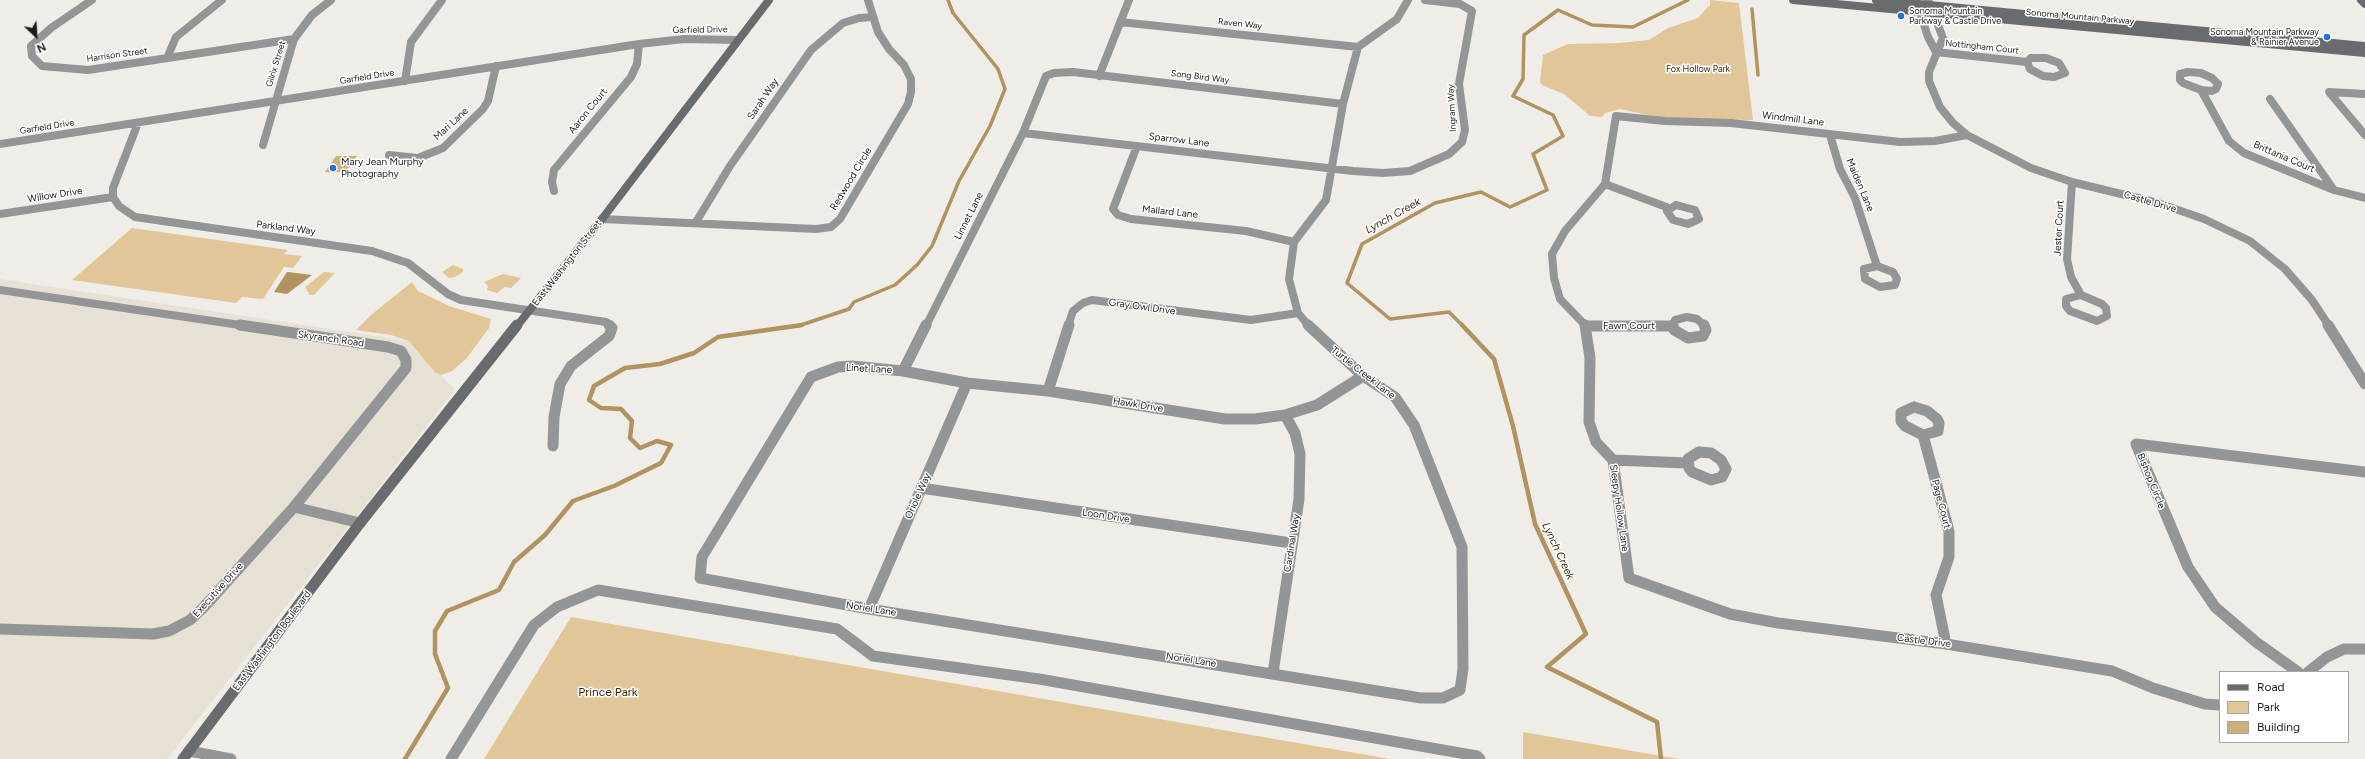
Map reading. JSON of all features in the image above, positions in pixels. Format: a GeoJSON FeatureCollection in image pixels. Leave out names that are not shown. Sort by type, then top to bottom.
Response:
{"type":"FeatureCollection","features":[{"type":"Feature","properties":{"kind":"main road","name":"East Washington Street"},"geometry":{"type":"LineString","coordinates":[[360,523],[602,219],[769,0]]}},
{"type":"Feature","properties":{"kind":"main road","name":"Sonoma Mountain Parkway"},"geometry":{"type":"LineString","coordinates":[[1793,0],[2365,53]]}},
{"type":"Feature","properties":{"kind":"main road","name":"Sonoma Mountain Parkway"},"geometry":{"type":"LineString","coordinates":[[1876,0],[1929,3],[2365,46]]}},
{"type":"Feature","properties":{"kind":"main road"},"geometry":{"type":"LineString","coordinates":[[2361,0],[2365,4]]}},
{"type":"Feature","properties":{"kind":"main road","name":"East Washington Boulevard"},"geometry":{"type":"LineString","coordinates":[[186,755],[360,523]]}},
{"type":"Feature","properties":{"kind":"street","name":"Harrison Street"},"geometry":{"type":"LineString","coordinates":[[92,0],[51,28],[31,46],[32,56],[42,66],[88,70],[294,39]]}},
{"type":"Feature","properties":{"kind":"street"},"geometry":{"type":"LineString","coordinates":[[167,58],[176,37],[222,0]]}},
{"type":"Feature","properties":{"kind":"street","name":"Gilrix Street"},"geometry":{"type":"LineString","coordinates":[[263,145],[294,39],[312,15],[331,0]]}},
{"type":"Feature","properties":{"kind":"street"},"geometry":{"type":"LineString","coordinates":[[405,81],[411,42],[424,22],[442,0]]}},
{"type":"Feature","properties":{"kind":"street","name":"Redwood Circle"},"geometry":{"type":"LineString","coordinates":[[602,219],[696,222],[816,229],[831,227],[840,219],[908,104],[910,98],[911,79],[904,65],[889,50],[878,32],[868,0]]}},
{"type":"Feature","properties":{"kind":"street"},"geometry":{"type":"LineString","coordinates":[[1099,76],[1128,0]]}},
{"type":"Feature","properties":{"kind":"street"},"geometry":{"type":"LineString","coordinates":[[1294,242],[1315,217],[1326,200],[1333,169],[1343,104],[1358,47],[1397,19],[1408,0]]}},
{"type":"Feature","properties":{"kind":"street","name":"Ingram Way"},"geometry":{"type":"LineString","coordinates":[[1333,169],[1383,174],[1410,171],[1449,154],[1462,142],[1464,130],[1459,84],[1472,11],[1460,4],[1425,0]]}},
{"type":"Feature","properties":{"kind":"street"},"geometry":{"type":"LineString","coordinates":[[1917,2],[1936,52]]}},
{"type":"Feature","properties":{"kind":"street","name":"Castle Drive"},"geometry":{"type":"LineString","coordinates":[[1929,3],[1943,38],[1929,72],[1929,81],[1940,108],[1967,135],[2031,168],[2072,182],[2158,203],[2204,219],[2250,242],[2285,269],[2312,300],[2365,384]]}},
{"type":"Feature","properties":{"kind":"street","name":"Sarah Way"},"geometry":{"type":"LineString","coordinates":[[696,222],[730,166],[811,50],[831,31],[843,23],[859,18],[874,17]]}},
{"type":"Feature","properties":{"kind":"street","name":"Raven Way"},"geometry":{"type":"LineString","coordinates":[[1120,22],[1358,47]]}},
{"type":"Feature","properties":{"kind":"street","name":"Garfield Drive"},"geometry":{"type":"LineString","coordinates":[[0,144],[639,44],[684,39],[737,40]]}},
{"type":"Feature","properties":{"kind":"street","name":"Aaron Court"},"geometry":{"type":"LineString","coordinates":[[554,191],[552,182],[554,170],[631,77],[637,64],[639,44]]}},
{"type":"Feature","properties":{"kind":"street","name":"Nottingham Court"},"geometry":{"type":"LineString","coordinates":[[1936,52],[2027,62]]}},
{"type":"Feature","properties":{"kind":"street","name":"Mari Lane"},"geometry":{"type":"LineString","coordinates":[[389,155],[418,158],[437,152],[443,148],[483,109],[488,101],[496,66]]}},
{"type":"Feature","properties":{"kind":"street","name":"Song Bird Way"},"geometry":{"type":"LineString","coordinates":[[1054,72],[1073,72],[1343,104]]}},
{"type":"Feature","properties":{"kind":"street","name":"Linnet Lane"},"geometry":{"type":"LineString","coordinates":[[903,371],[1023,133],[1046,76],[1054,72]]}},
{"type":"Feature","properties":{"kind":"street","name":"Brittania Court"},"geometry":{"type":"LineString","coordinates":[[2201,90],[2220,128],[2229,140],[2244,153],[2334,190],[2365,198]]}},
{"type":"Feature","properties":{"kind":"street"},"geometry":{"type":"LineString","coordinates":[[2365,94],[2329,92],[2365,135]]}},
{"type":"Feature","properties":{"kind":"street"},"geometry":{"type":"LineString","coordinates":[[2270,99],[2334,190]]}},
{"type":"Feature","properties":{"kind":"street","name":"Windmill Lane"},"geometry":{"type":"LineString","coordinates":[[1604,184],[1616,116],[1665,121],[1731,123],[1830,135],[1907,142],[1935,141],[1967,135]]}},
{"type":"Feature","properties":{"kind":"street"},"geometry":{"type":"LineString","coordinates":[[113,197],[116,177],[138,123]]}},
{"type":"Feature","properties":{"kind":"street","name":"Sparrow Lane"},"geometry":{"type":"LineString","coordinates":[[1023,133],[1333,169]]}},
{"type":"Feature","properties":{"kind":"street","name":"Maiden Lane"},"geometry":{"type":"LineString","coordinates":[[1830,135],[1840,169],[1855,198],[1877,266]]}},
{"type":"Feature","properties":{"kind":"street","name":"Mallard Lane"},"geometry":{"type":"LineString","coordinates":[[1137,146],[1113,209],[1118,215],[1131,219],[1246,231],[1294,242]]}},
{"type":"Feature","properties":{"kind":"street","name":"Jester Court"},"geometry":{"type":"LineString","coordinates":[[2072,182],[2067,259],[2071,277],[2081,295]]}},
{"type":"Feature","properties":{"kind":"street"},"geometry":{"type":"LineString","coordinates":[[1586,326],[1560,299],[1554,278],[1552,254],[1566,231],[1604,184],[1669,208]]}},
{"type":"Feature","properties":{"kind":"street","name":"Willow Drive"},"geometry":{"type":"LineString","coordinates":[[0,214],[113,197]]}},
{"type":"Feature","properties":{"kind":"street","name":"Parkland Way"},"geometry":{"type":"LineString","coordinates":[[113,197],[119,206],[135,217],[382,253],[418,269],[448,294],[461,300],[606,322],[612,328],[609,336],[571,366],[560,384],[554,417],[553,446]]}},
{"type":"Feature","properties":{"kind":"street","name":"Turtle Creek Lane"},"geometry":{"type":"LineString","coordinates":[[1272,673],[1421,698],[1443,698],[1460,690],[1463,669],[1462,547],[1414,425],[1395,397],[1364,376],[1314,333],[1298,313],[1289,279],[1294,242]]}},
{"type":"Feature","properties":{"kind":"street","name":"Skyranch Road"},"geometry":{"type":"LineString","coordinates":[[0,290],[380,346],[401,351],[406,360],[406,368],[294,506]]}},
{"type":"Feature","properties":{"kind":"street","name":"Gray Owl Drive"},"geometry":{"type":"LineString","coordinates":[[1048,391],[1073,311],[1083,303],[1092,300],[1185,313],[1251,320],[1298,313]]}},
{"type":"Feature","properties":{"kind":"street","name":"Fawn Court"},"geometry":{"type":"LineString","coordinates":[[1586,326],[1673,326]]}},
{"type":"Feature","properties":{"kind":"street","name":"Sleepy Hollow Lane"},"geometry":{"type":"LineString","coordinates":[[1586,326],[1590,358],[1588,394],[1589,422],[1596,442],[1613,460],[1629,578]]}},
{"type":"Feature","properties":{"kind":"street","name":"Linet Lane"},"geometry":{"type":"LineString","coordinates":[[811,376],[838,367],[852,366],[903,371]]}},
{"type":"Feature","properties":{"kind":"street","name":"Hawk Drive"},"geometry":{"type":"LineString","coordinates":[[903,371],[967,383],[1048,391],[1225,419],[1255,419],[1285,415],[1317,405],[1364,376]]}},
{"type":"Feature","properties":{"kind":"street","name":"Noriel Lane"},"geometry":{"type":"LineString","coordinates":[[811,376],[702,557],[699,572],[700,578],[712,582],[869,609],[1272,673]]}},
{"type":"Feature","properties":{"kind":"street","name":"Oriole Way"},"geometry":{"type":"LineString","coordinates":[[869,609],[967,383]]}},
{"type":"Feature","properties":{"kind":"street","name":"Cardinal Way"},"geometry":{"type":"LineString","coordinates":[[1272,673],[1291,543],[1300,499],[1300,454],[1295,433],[1285,415]]}},
{"type":"Feature","properties":{"kind":"street","name":"Page Court"},"geometry":{"type":"LineString","coordinates":[[1923,435],[1949,531],[1949,557],[1936,595],[1946,644]]}},
{"type":"Feature","properties":{"kind":"street","name":"Bishop Circle"},"geometry":{"type":"LineString","coordinates":[[2297,671],[2256,642],[2215,607],[2188,567],[2136,444],[2365,472]]}},
{"type":"Feature","properties":{"kind":"street"},"geometry":{"type":"LineString","coordinates":[[1613,460],[1687,463]]}},
{"type":"Feature","properties":{"kind":"street","name":"Loon Drive"},"geometry":{"type":"LineString","coordinates":[[921,488],[1291,543]]}},
{"type":"Feature","properties":{"kind":"street"},"geometry":{"type":"LineString","coordinates":[[294,506],[360,523]]}},
{"type":"Feature","properties":{"kind":"street","name":"Executive Drive"},"geometry":{"type":"LineString","coordinates":[[0,629],[153,634],[169,631],[190,620],[204,607],[294,506]]}},
{"type":"Feature","properties":{"kind":"street","name":"Castle Drive"},"geometry":{"type":"LineString","coordinates":[[1629,578],[1730,614],[1778,623],[1946,644],[2112,671],[2153,688],[2205,704],[2219,705]]}},
{"type":"Feature","properties":{"kind":"street"},"geometry":{"type":"LineString","coordinates":[[451,759],[534,625],[557,607],[598,590],[837,630],[873,656],[1039,679],[1477,756],[1480,759]]}},
{"type":"Feature","properties":{"kind":"street"},"geometry":{"type":"LineString","coordinates":[[2309,671],[2327,657],[2344,649],[2365,649]]}},
{"type":"Feature","properties":{"kind":"street"},"geometry":{"type":"LineString","coordinates":[[186,755],[231,759]]}},
{"type":"Feature","properties":{"kind":"shaded area"},"geometry":{"type":"Polygon","coordinates":[[[287,272],[312,275],[287,294],[274,292],[287,272]]]}},
{"type":"Feature","properties":{"kind":"shaded area"},"geometry":{"type":"Polygon","coordinates":[[[0,279],[409,341],[455,390],[167,759],[0,759],[0,279]]]}},
{"type":"Feature","properties":{"kind":"green space","name":"Fox Hollow Park"},"geometry":{"type":"Polygon","coordinates":[[[1710,0],[1739,3],[1753,120],[1661,118],[1620,109],[1605,113],[1602,117],[1590,116],[1564,94],[1542,85],[1540,82],[1543,55],[1568,44],[1620,43],[1649,40],[1668,28],[1698,18],[1710,5],[1710,0]]]}},
{"type":"Feature","properties":{"kind":"green space"},"geometry":{"type":"Polygon","coordinates":[[[132,228],[288,250],[284,254],[302,256],[293,268],[284,267],[263,299],[242,297],[236,303],[72,280],[132,228]]]}},
{"type":"Feature","properties":{"kind":"green space"},"geometry":{"type":"Polygon","coordinates":[[[453,265],[463,269],[463,272],[455,277],[449,278],[442,272],[453,265]]]}},
{"type":"Feature","properties":{"kind":"green space"},"geometry":{"type":"Polygon","coordinates":[[[324,272],[335,273],[314,295],[310,295],[305,287],[324,272]]]}},
{"type":"Feature","properties":{"kind":"green space"},"geometry":{"type":"Polygon","coordinates":[[[503,274],[521,278],[511,288],[505,287],[497,293],[487,290],[488,286],[484,282],[503,274]]]}},
{"type":"Feature","properties":{"kind":"green space"},"geometry":{"type":"Polygon","coordinates":[[[412,282],[418,291],[449,306],[491,319],[489,328],[466,359],[452,371],[441,375],[435,372],[409,341],[391,335],[356,330],[371,315],[412,282]]]}},
{"type":"Feature","properties":{"kind":"green space","name":"Prince Park"},"geometry":{"type":"Polygon","coordinates":[[[571,617],[1390,759],[484,759],[571,617]]]}},
{"type":"Feature","properties":{"kind":"green space"},"geometry":{"type":"Polygon","coordinates":[[[1523,732],[1679,759],[1523,759],[1523,732]]]}},
{"type":"Feature","properties":{"kind":"building","name":"Mary Jean Murphy Photography"},"geometry":{"type":"Polygon","coordinates":[[[336,156],[357,156],[346,172],[325,172],[336,156]]]}},
{"type":"Feature","properties":{"kind":"waterway"},"geometry":{"type":"LineString","coordinates":[[800,325],[849,309],[854,302],[895,285],[917,265],[932,246],[959,181],[990,126],[1005,89],[998,69],[953,13],[948,0]]}},
{"type":"Feature","properties":{"kind":"waterway","name":"Lynch Creek"},"geometry":{"type":"LineString","coordinates":[[1462,325],[1449,312],[1390,319],[1347,283],[1362,244],[1435,203],[1481,192],[1510,207],[1547,190],[1533,154],[1563,136],[1553,115],[1513,96],[1523,79],[1524,35],[1558,10],[1592,25],[1633,27],[1688,0]]}},
{"type":"Feature","properties":{"kind":"waterway"},"geometry":{"type":"LineString","coordinates":[[1752,9],[1758,75]]}},
{"type":"Feature","properties":{"kind":"waterway"},"geometry":{"type":"LineString","coordinates":[[405,759],[448,688],[435,654],[435,631],[447,611],[499,590],[514,562],[545,535],[573,501],[614,486],[661,463],[671,445],[657,441],[640,448],[630,438],[632,421],[621,409],[601,408],[589,400],[594,386],[625,368],[660,364],[694,353],[718,337],[800,325]]}},
{"type":"Feature","properties":{"kind":"waterway","name":"Lynch Creek"},"geometry":{"type":"LineString","coordinates":[[1462,325],[1494,359],[1513,426],[1535,524],[1586,634],[1547,667],[1657,722],[1661,759]]}},
{"type":"Feature","properties":{"kind":"place","name":"Sonoma Mountain Parkway & Castle Drive"},"geometry":{"type":"Point","coordinates":[1901,16]}},
{"type":"Feature","properties":{"kind":"place","name":"Sonoma Mountain Parkway & Rainier Avenue"},"geometry":{"type":"Point","coordinates":[2327,37]}},
{"type":"Feature","properties":{"kind":"place","name":"Mary Jean Murphy Photography"},"geometry":{"type":"Point","coordinates":[333,168]}}]}
